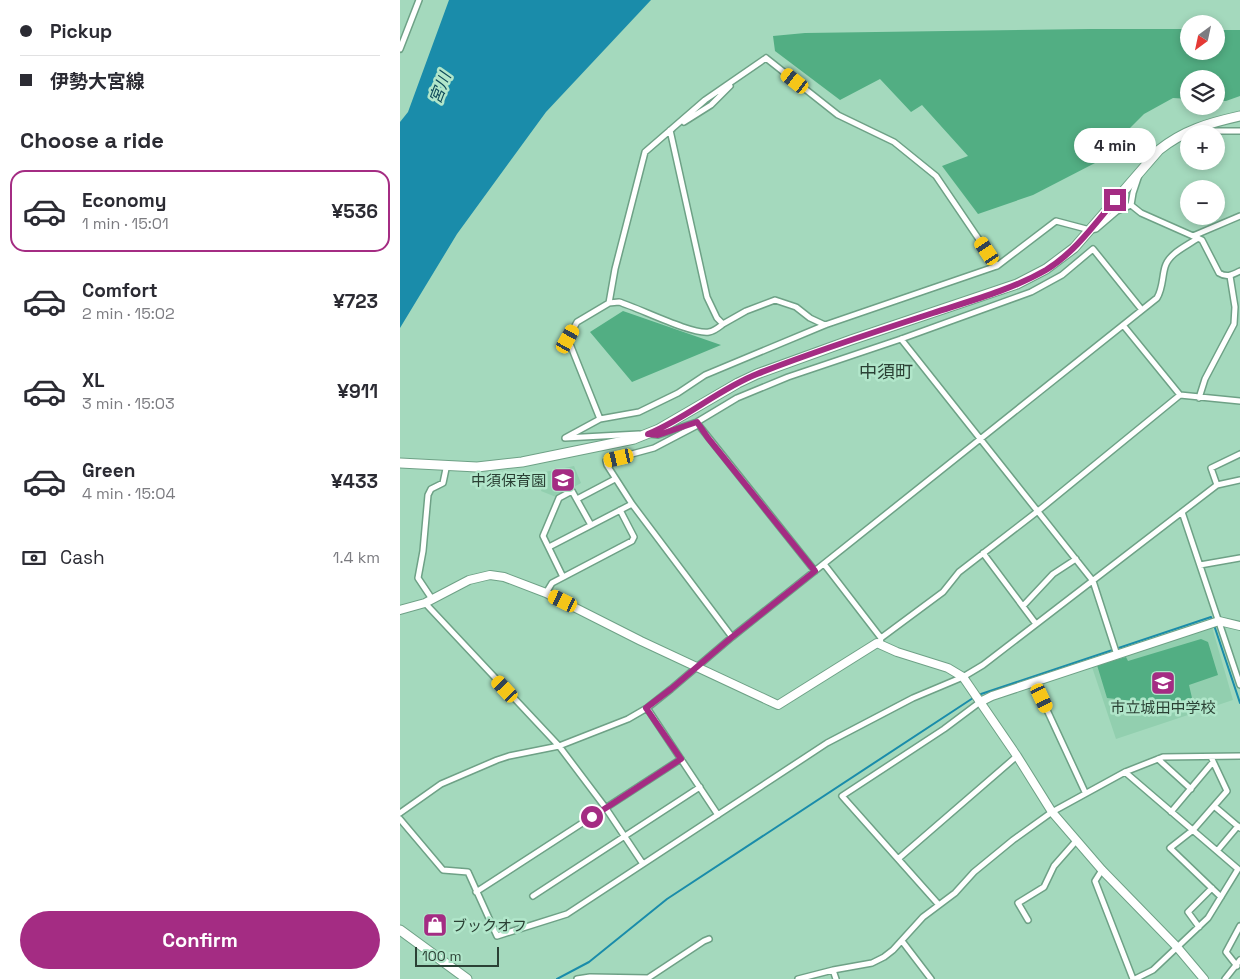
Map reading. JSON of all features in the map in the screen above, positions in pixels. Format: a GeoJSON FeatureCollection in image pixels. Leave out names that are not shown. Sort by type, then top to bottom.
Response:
{"type":"FeatureCollection","features":[{"type":"Feature","properties":{"kind":"main road"},"geometry":{"type":"LineString","coordinates":[[1204,125],[1240,116]]}},
{"type":"Feature","properties":{"kind":"main road"},"geometry":{"type":"LineString","coordinates":[[400,462],[477,466],[522,462],[625,441],[648,434],[675,421],[756,374],[1017,284],[1061,259],[1090,230],[1159,150],[1180,135]]}},
{"type":"Feature","properties":{"kind":"main road"},"geometry":{"type":"LineString","coordinates":[[400,930],[467,979]]}},
{"type":"Feature","properties":{"kind":"street"},"geometry":{"type":"LineString","coordinates":[[400,49],[419,0]]}},
{"type":"Feature","properties":{"kind":"street"},"geometry":{"type":"LineString","coordinates":[[609,302],[614,269],[645,152],[670,130],[712,105],[738,77],[752,65],[766,58],[838,115],[894,142],[936,176],[997,266]]}},
{"type":"Feature","properties":{"kind":"street"},"geometry":{"type":"LineString","coordinates":[[670,130],[707,297],[717,318],[723,324]]}},
{"type":"Feature","properties":{"kind":"street"},"geometry":{"type":"LineString","coordinates":[[1225,131],[1240,131]]}},
{"type":"Feature","properties":{"kind":"street"},"geometry":{"type":"LineString","coordinates":[[1130,205],[1140,171]]}},
{"type":"Feature","properties":{"kind":"street"},"geometry":{"type":"LineString","coordinates":[[697,424],[658,435],[565,438],[600,419],[639,412],[678,394],[705,375],[826,326],[997,266],[1056,221],[1090,230],[1096,229],[1117,210],[1130,205]]}},
{"type":"Feature","properties":{"kind":"street"},"geometry":{"type":"LineString","coordinates":[[1130,205],[1142,213],[1202,240],[1219,273],[1224,276],[1230,276],[1240,271]]}},
{"type":"Feature","properties":{"kind":"street"},"geometry":{"type":"LineString","coordinates":[[400,813],[441,784],[454,778],[508,756],[559,746],[610,728],[646,708],[732,637],[1157,298],[1161,292],[1165,265],[1171,257],[1196,237],[1240,216]]}},
{"type":"Feature","properties":{"kind":"street"},"geometry":{"type":"LineString","coordinates":[[732,637],[632,504],[607,466],[606,461],[654,448],[697,424],[737,398],[788,377],[900,339],[1048,284],[1093,249],[1142,310]]}},
{"type":"Feature","properties":{"kind":"street"},"geometry":{"type":"LineString","coordinates":[[1199,398],[1204,379],[1237,321],[1230,276]]}},
{"type":"Feature","properties":{"kind":"street"},"geometry":{"type":"LineString","coordinates":[[600,419],[568,339],[577,322],[609,302],[619,302],[682,326],[707,332],[714,330],[746,311],[775,300],[796,307],[810,318],[826,326]]}},
{"type":"Feature","properties":{"kind":"street"},"geometry":{"type":"LineString","coordinates":[[1124,325],[1180,395],[1240,402]]}},
{"type":"Feature","properties":{"kind":"street"},"geometry":{"type":"LineString","coordinates":[[900,339],[1093,581],[1116,654]]}},
{"type":"Feature","properties":{"kind":"street"},"geometry":{"type":"LineString","coordinates":[[400,610],[428,601],[469,580],[490,575],[504,577],[546,593],[778,705],[881,640],[943,592],[959,572],[1180,395]]}},
{"type":"Feature","properties":{"kind":"street"},"geometry":{"type":"LineString","coordinates":[[697,424],[815,571]]}},
{"type":"Feature","properties":{"kind":"street"},"geometry":{"type":"LineString","coordinates":[[1217,485],[1211,468],[1240,454]]}},
{"type":"Feature","properties":{"kind":"street"},"geometry":{"type":"LineString","coordinates":[[447,464],[443,483],[431,489],[428,495],[423,551],[418,578],[428,601],[559,746],[605,807],[643,864]]}},
{"type":"Feature","properties":{"kind":"street"},"geometry":{"type":"LineString","coordinates":[[577,499],[615,479]]}},
{"type":"Feature","properties":{"kind":"street"},"geometry":{"type":"LineString","coordinates":[[400,819],[443,870],[468,872],[497,936],[567,914],[827,742],[913,698],[963,677],[983,665],[1217,485],[1240,480]]}},
{"type":"Feature","properties":{"kind":"street"},"geometry":{"type":"LineString","coordinates":[[563,576],[543,536],[559,498],[572,491],[591,525]]}},
{"type":"Feature","properties":{"kind":"street"},"geometry":{"type":"LineString","coordinates":[[548,547],[632,504]]}},
{"type":"Feature","properties":{"kind":"street"},"geometry":{"type":"LineString","coordinates":[[546,593],[552,582],[632,540],[634,537],[620,510]]}},
{"type":"Feature","properties":{"kind":"street"},"geometry":{"type":"LineString","coordinates":[[1182,512],[1200,565],[1216,622],[1240,685]]}},
{"type":"Feature","properties":{"kind":"street"},"geometry":{"type":"LineString","coordinates":[[982,554],[1036,624]]}},
{"type":"Feature","properties":{"kind":"street"},"geometry":{"type":"LineString","coordinates":[[1200,565],[1240,558]]}},
{"type":"Feature","properties":{"kind":"street"},"geometry":{"type":"LineString","coordinates":[[1023,606],[1049,577],[1076,559]]}},
{"type":"Feature","properties":{"kind":"street"},"geometry":{"type":"LineString","coordinates":[[824,564],[881,640],[897,652],[948,668],[963,677],[1017,756],[1052,812],[1102,870],[1177,947],[1204,979]]}},
{"type":"Feature","properties":{"kind":"street"},"geometry":{"type":"LineString","coordinates":[[939,905],[842,796],[944,730],[977,698],[992,696],[1216,622],[1240,626]]}},
{"type":"Feature","properties":{"kind":"street"},"geometry":{"type":"LineString","coordinates":[[1034,682],[1085,792]]}},
{"type":"Feature","properties":{"kind":"street"},"geometry":{"type":"LineString","coordinates":[[646,708],[718,815]]}},
{"type":"Feature","properties":{"kind":"street"},"geometry":{"type":"LineString","coordinates":[[898,859],[1017,756]]}},
{"type":"Feature","properties":{"kind":"street"},"geometry":{"type":"LineString","coordinates":[[798,979],[872,962],[884,957],[902,941],[923,917],[955,893],[974,872],[995,854],[1052,812],[1085,792],[1125,772],[1163,757],[1212,760],[1240,756]]}},
{"type":"Feature","properties":{"kind":"street"},"geometry":{"type":"LineString","coordinates":[[476,892],[681,759]]}},
{"type":"Feature","properties":{"kind":"street"},"geometry":{"type":"LineString","coordinates":[[1158,759],[1191,788]]}},
{"type":"Feature","properties":{"kind":"street"},"geometry":{"type":"LineString","coordinates":[[1171,812],[1212,760]]}},
{"type":"Feature","properties":{"kind":"street"},"geometry":{"type":"LineString","coordinates":[[1212,760],[1227,791],[1193,830],[1170,848],[1221,897]]}},
{"type":"Feature","properties":{"kind":"street"},"geometry":{"type":"LineString","coordinates":[[1102,870],[1095,882],[1134,979],[1153,970],[1208,918],[1239,871],[1125,772]]}},
{"type":"Feature","properties":{"kind":"street"},"geometry":{"type":"LineString","coordinates":[[533,896],[700,787]]}},
{"type":"Feature","properties":{"kind":"street"},"geometry":{"type":"LineString","coordinates":[[1214,806],[1239,827],[1217,851]]}},
{"type":"Feature","properties":{"kind":"street"},"geometry":{"type":"LineString","coordinates":[[1028,920],[1018,903],[1044,887],[1054,866],[1076,841]]}},
{"type":"Feature","properties":{"kind":"street"},"geometry":{"type":"LineString","coordinates":[[1199,926],[1188,912],[1212,888]]}},
{"type":"Feature","properties":{"kind":"street"},"geometry":{"type":"LineString","coordinates":[[1225,979],[1238,963],[1226,952],[1240,926]]}},
{"type":"Feature","properties":{"kind":"street"},"geometry":{"type":"LineString","coordinates":[[577,979],[590,977],[648,978],[704,941],[710,939]]}},
{"type":"Feature","properties":{"kind":"street"},"geometry":{"type":"LineString","coordinates":[[902,941],[931,979]]}},
{"type":"Feature","properties":{"kind":"street"},"geometry":{"type":"LineString","coordinates":[[833,970],[836,979]]}},
{"type":"Feature","properties":{"kind":"shaded area"},"geometry":{"type":"Polygon","coordinates":[[[1180,29],[1180,60],[1225,60],[1225,30],[1240,30],[1240,96],[1225,101],[1225,70],[1180,70],[1180,98],[1173,98],[1144,114],[1095,163],[1033,195],[978,214],[942,166],[968,156],[922,105],[911,112],[880,79],[840,100],[775,51],[773,36],[805,33],[1180,29]]]}},
{"type":"Feature","properties":{"kind":"shaded area"},"geometry":{"type":"Polygon","coordinates":[[[623,311],[721,345],[632,382],[590,332],[623,311]]]}},
{"type":"Feature","properties":{"kind":"shaded area","name":"中須保育園"},"geometry":{"type":"Polygon","coordinates":[[[574,466],[581,483],[556,497],[541,491],[546,477],[545,472],[574,466]]]}},
{"type":"Feature","properties":{"kind":"shaded area","name":"市立城田中学校"},"geometry":{"type":"Polygon","coordinates":[[[1212,627],[1233,700],[1116,739],[1092,667],[1212,627]]]}},
{"type":"Feature","properties":{"kind":"shaded area"},"geometry":{"type":"Polygon","coordinates":[[[1201,639],[1208,642],[1218,675],[1189,685],[1192,698],[1168,705],[1107,698],[1097,665],[1126,657],[1128,661],[1201,639]]]}},
{"type":"Feature","properties":{"kind":"water","name":"宮川"},"geometry":{"type":"Polygon","coordinates":[[[449,0],[651,0],[546,112],[457,234],[400,328],[400,122],[408,112],[449,0]]]}},
{"type":"Feature","properties":{"kind":"waterway"},"geometry":{"type":"LineString","coordinates":[[978,695],[1211,617],[1212,620]]}},
{"type":"Feature","properties":{"kind":"waterway"},"geometry":{"type":"LineString","coordinates":[[1214,625],[1240,703]]}},
{"type":"Feature","properties":{"kind":"waterway"},"geometry":{"type":"LineString","coordinates":[[557,979],[589,962],[667,899],[973,698]]}},
{"type":"Feature","properties":{"kind":"place","name":"中須保育園"},"geometry":{"type":"Point","coordinates":[563,480]}},
{"type":"Feature","properties":{"kind":"place","name":"市立城田中学校"},"geometry":{"type":"Point","coordinates":[1163,683]}},
{"type":"Feature","properties":{"kind":"place","name":"ブックオフ"},"geometry":{"type":"Point","coordinates":[435,925]}},
{"type":"Feature","properties":{"kind":"district","name":"中須町"},"geometry":{"type":"Point","coordinates":[886,371]}},
{"type":"Feature","properties":{"kind":"route"},"geometry":{"type":"LineString","coordinates":[[592,817],[681,759],[646,708],[815,571],[697,422],[658,435],[648,434],[675,421],[720,393],[756,374],[1017,284],[1046,269],[1074,248],[1115,200]]}}]}
